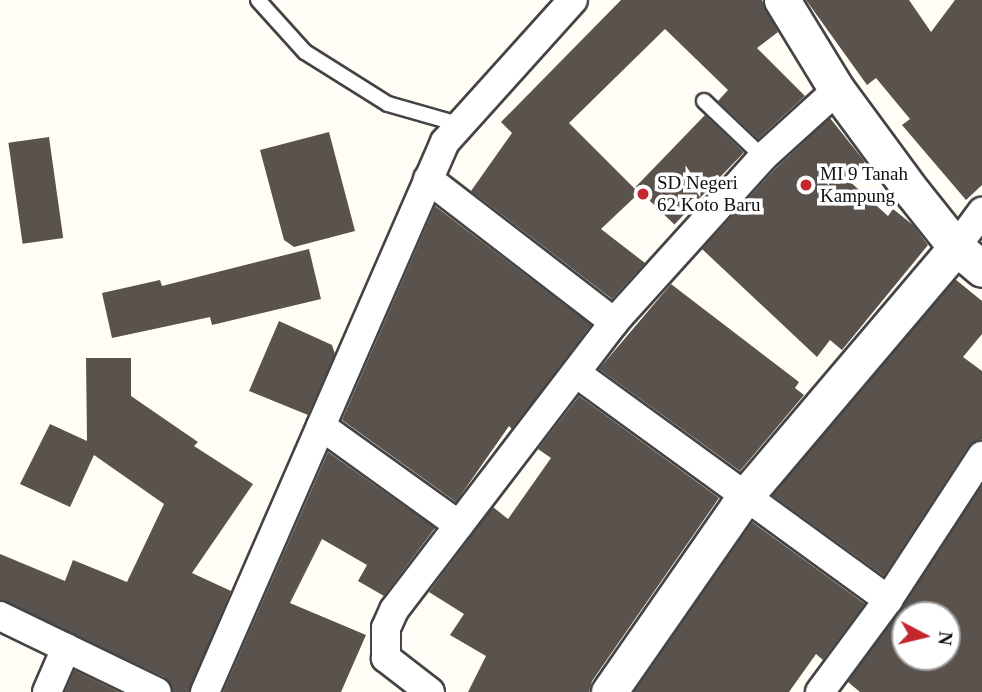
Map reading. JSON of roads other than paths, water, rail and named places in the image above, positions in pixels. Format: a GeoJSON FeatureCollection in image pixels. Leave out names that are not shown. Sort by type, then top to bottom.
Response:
{"type":"FeatureCollection","features":[{"type":"Feature","properties":{"kind":"street"},"geometry":{"type":"LineString","coordinates":[[205,692],[428,179],[458,124],[573,0]]}},
{"type":"Feature","properties":{"kind":"street"},"geometry":{"type":"LineString","coordinates":[[782,0],[837,90],[969,258]]}},
{"type":"Feature","properties":{"kind":"street"},"geometry":{"type":"LineString","coordinates":[[430,692],[386,658],[386,628],[394,610],[614,322],[763,157],[837,90]]}},
{"type":"Feature","properties":{"kind":"street"},"geometry":{"type":"LineString","coordinates":[[428,179],[614,322]]}},
{"type":"Feature","properties":{"kind":"street"},"geometry":{"type":"LineString","coordinates":[[609,692],[746,495],[969,258],[982,212]]}},
{"type":"Feature","properties":{"kind":"street"},"geometry":{"type":"LineString","coordinates":[[576,373],[888,600]]}},
{"type":"Feature","properties":{"kind":"street"},"geometry":{"type":"LineString","coordinates":[[321,426],[459,525]]}},
{"type":"Feature","properties":{"kind":"street"},"geometry":{"type":"LineString","coordinates":[[820,692],[888,600],[982,456]]}},
{"type":"Feature","properties":{"kind":"street"},"geometry":{"type":"LineString","coordinates":[[0,616],[157,692]]}},
{"type":"Feature","properties":{"kind":"street"},"geometry":{"type":"LineString","coordinates":[[47,692],[66,648]]}},
{"type":"Feature","properties":{"kind":"lane"},"geometry":{"type":"LineString","coordinates":[[258,0],[305,52],[378,98],[458,124]]}},
{"type":"Feature","properties":{"kind":"lane"},"geometry":{"type":"LineString","coordinates":[[704,101],[763,157]]}},
{"type":"Feature","properties":{"kind":"place","name":"MI 9 Tanah Kampung"},"geometry":{"type":"Point","coordinates":[806,185]}},
{"type":"Feature","properties":{"kind":"place","name":"SD Negeri 62 Koto Baru"},"geometry":{"type":"Point","coordinates":[643,194]}}]}
